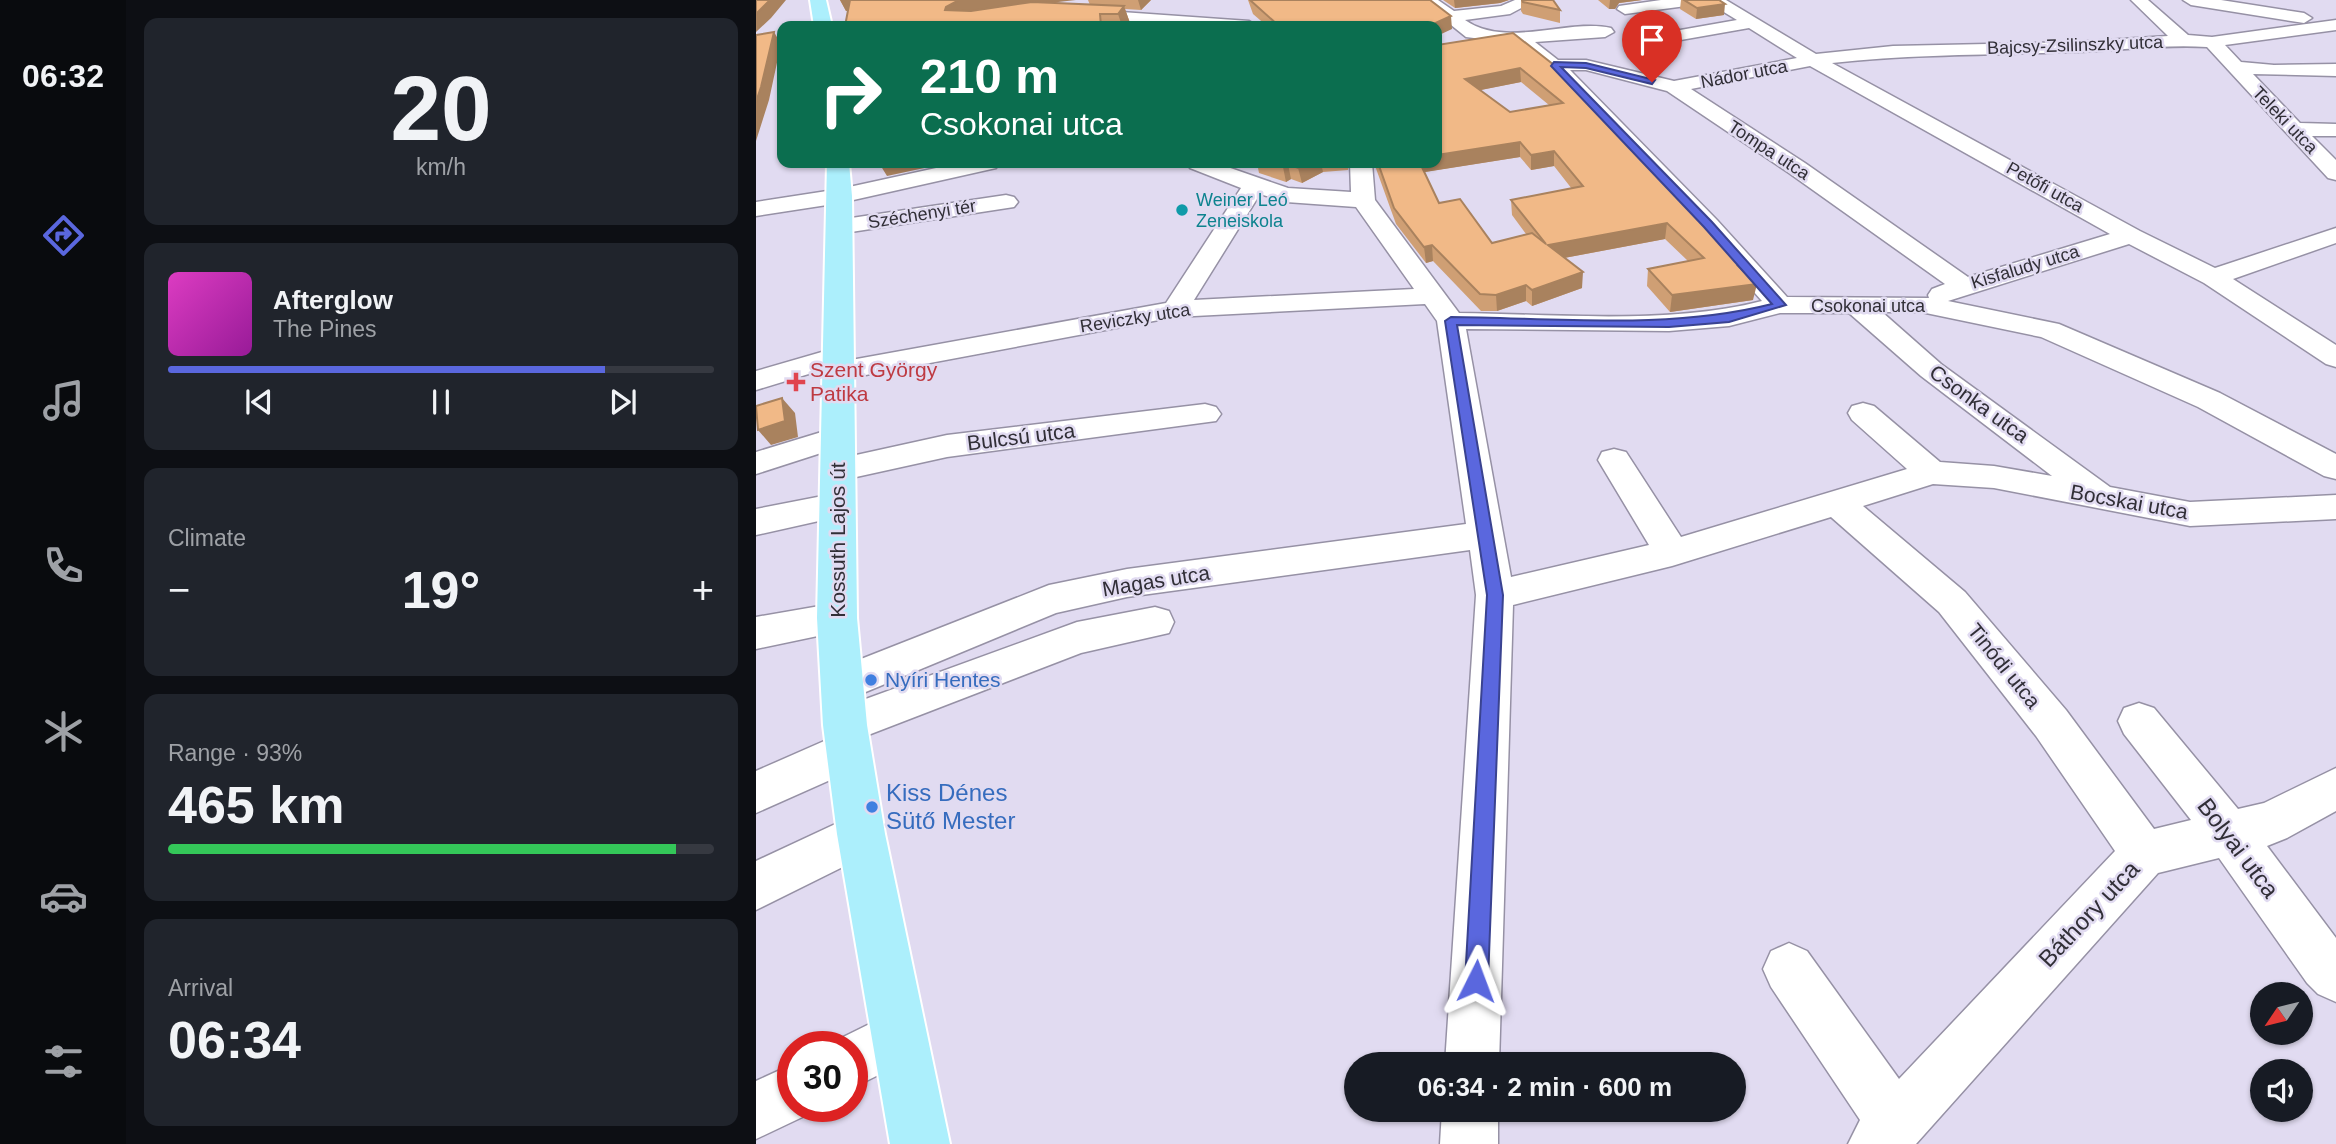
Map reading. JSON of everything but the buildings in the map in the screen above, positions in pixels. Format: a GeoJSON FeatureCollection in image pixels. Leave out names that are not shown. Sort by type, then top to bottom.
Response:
{"type":"FeatureCollection","features":[{"type":"Feature","properties":{"kind":"main road"},"geometry":{"type":"LineString","coordinates":[[818,0],[822,21]]}},
{"type":"Feature","properties":{"kind":"main road","name":"Széchenyi tér"},"geometry":{"type":"LineString","coordinates":[[838,168],[839,364]]}},
{"type":"Feature","properties":{"kind":"main road","name":"Kossuth Lajos út"},"geometry":{"type":"LineString","coordinates":[[839,364],[837,618],[845,720],[862,834],[920,1144]]}},
{"type":"Feature","properties":{"kind":"street"},"geometry":{"type":"LineString","coordinates":[[1428,0],[1472,33]]}},
{"type":"Feature","properties":{"kind":"street"},"geometry":{"type":"LineString","coordinates":[[1451,16],[1504,11],[1528,0]]}},
{"type":"Feature","properties":{"kind":"street"},"geometry":{"type":"LineString","coordinates":[[1625,9],[1703,0]]}},
{"type":"Feature","properties":{"kind":"street","name":"Petőfi utca"},"geometry":{"type":"LineString","coordinates":[[1715,0],[1814,60],[2131,236],[2213,277],[2330,348]]}},
{"type":"Feature","properties":{"kind":"street"},"geometry":{"type":"LineString","coordinates":[[2139,0],[2183,40]]}},
{"type":"Feature","properties":{"kind":"street"},"geometry":{"type":"LineString","coordinates":[[2192,0],[2336,24]]}},
{"type":"Feature","properties":{"kind":"street"},"geometry":{"type":"LineString","coordinates":[[1057,12],[1094,3],[1215,21]]}},
{"type":"Feature","properties":{"kind":"street"},"geometry":{"type":"LineString","coordinates":[[1242,9],[1255,21]]}},
{"type":"Feature","properties":{"kind":"street"},"geometry":{"type":"LineString","coordinates":[[1675,36],[1751,23]]}},
{"type":"Feature","properties":{"kind":"street","name":"Bajcsy-Zsilinszky utca"},"geometry":{"type":"LineString","coordinates":[[1814,60],[1893,51],[2075,47],[2183,40],[2221,41],[2336,24]]}},
{"type":"Feature","properties":{"kind":"street"},"geometry":{"type":"LineString","coordinates":[[1448,36],[1472,33],[1518,38],[1605,32]]}},
{"type":"Feature","properties":{"kind":"street"},"geometry":{"type":"LineString","coordinates":[[1518,38],[1554,65],[1708,225],[1780,305]]}},
{"type":"Feature","properties":{"kind":"street","name":"Teleki utca"},"geometry":{"type":"LineString","coordinates":[[2221,41],[2234,67],[2336,173]]}},
{"type":"Feature","properties":{"kind":"street","name":"Teleki utca"},"geometry":{"type":"LineString","coordinates":[[2221,41],[2274,71]]}},
{"type":"Feature","properties":{"kind":"street","name":"Nádor utca"},"geometry":{"type":"LineString","coordinates":[[1674,88],[1814,60]]}},
{"type":"Feature","properties":{"kind":"street","name":"Tompa utca"},"geometry":{"type":"LineString","coordinates":[[1554,65],[1586,65],[1674,88],[1797,168],[1964,285]]}},
{"type":"Feature","properties":{"kind":"street","name":"Teleki utca"},"geometry":{"type":"LineString","coordinates":[[2234,67],[2274,71],[2336,70]]}},
{"type":"Feature","properties":{"kind":"street"},"geometry":{"type":"LineString","coordinates":[[2293,129],[2336,131]]}},
{"type":"Feature","properties":{"kind":"street"},"geometry":{"type":"LineString","coordinates":[[756,209],[840,195],[965,168]]}},
{"type":"Feature","properties":{"kind":"street"},"geometry":{"type":"LineString","coordinates":[[1211,168],[1286,195],[1363,200]]}},
{"type":"Feature","properties":{"kind":"street"},"geometry":{"type":"LineString","coordinates":[[1361,168],[1363,200],[1443,309],[1495,595],[1473,1052]]}},
{"type":"Feature","properties":{"kind":"street"},"geometry":{"type":"LineString","coordinates":[[1175,309],[1255,185]]}},
{"type":"Feature","properties":{"kind":"street","name":"Széchenyi tér"},"geometry":{"type":"LineString","coordinates":[[838,227],[1006,202]]}},
{"type":"Feature","properties":{"kind":"street"},"geometry":{"type":"LineString","coordinates":[[2213,277],[2331,231]]}},
{"type":"Feature","properties":{"kind":"street","name":"Kisfaludy utca"},"geometry":{"type":"LineString","coordinates":[[1921,304],[1964,285],[2131,236]]}},
{"type":"Feature","properties":{"kind":"street","name":"Csokonai utca"},"geometry":{"type":"LineString","coordinates":[[1443,309],[1669,323],[1729,318],[1780,305],[1921,304],[2049,330],[2209,400],[2336,468]]}},
{"type":"Feature","properties":{"kind":"street","name":"Csonka utca"},"geometry":{"type":"LineString","coordinates":[[1858,306],[1931,370],[2104,498]]}},
{"type":"Feature","properties":{"kind":"street","name":"Reviczky utca"},"geometry":{"type":"LineString","coordinates":[[756,381],[839,364],[1175,309],[1443,309]]}},
{"type":"Feature","properties":{"kind":"street"},"geometry":{"type":"LineString","coordinates":[[1863,413],[1932,473]]}},
{"type":"Feature","properties":{"kind":"street","name":"Bulcsú utca"},"geometry":{"type":"LineString","coordinates":[[838,471],[947,446],[1205,414]]}},
{"type":"Feature","properties":{"kind":"street"},"geometry":{"type":"LineString","coordinates":[[1614,460],[1672,553]]}},
{"type":"Feature","properties":{"kind":"street"},"geometry":{"type":"LineString","coordinates":[[756,463],[838,471]]}},
{"type":"Feature","properties":{"kind":"street"},"geometry":{"type":"LineString","coordinates":[[756,522],[838,471]]}},
{"type":"Feature","properties":{"kind":"street","name":"Bocskai utca"},"geometry":{"type":"LineString","coordinates":[[1495,595],[1672,553],[1932,473],[1994,477],[2190,514],[2333,511]]}},
{"type":"Feature","properties":{"kind":"street","name":"Tinódi utca"},"geometry":{"type":"LineString","coordinates":[[1836,502],[1952,602],[2051,723],[2144,854]]}},
{"type":"Feature","properties":{"kind":"street","name":"Magas utca"},"geometry":{"type":"LineString","coordinates":[[845,720],[1049,600],[1128,583],[1484,536]]}},
{"type":"Feature","properties":{"kind":"street"},"geometry":{"type":"LineString","coordinates":[[756,633],[837,618]]}},
{"type":"Feature","properties":{"kind":"street"},"geometry":{"type":"LineString","coordinates":[[756,792],[845,720],[1077,638],[1155,622]]}},
{"type":"Feature","properties":{"kind":"street","name":"Bolyai utca"},"geometry":{"type":"LineString","coordinates":[[2139,721],[2229,833],[2325,965],[2336,976]]}},
{"type":"Feature","properties":{"kind":"street","name":"Báthory utca"},"geometry":{"type":"LineString","coordinates":[[1789,969],[1887,1134],[2144,854],[2271,823],[2336,788]]}},
{"type":"Feature","properties":{"kind":"street"},"geometry":{"type":"LineString","coordinates":[[756,886],[862,834]]}},
{"type":"Feature","properties":{"kind":"street"},"geometry":{"type":"LineString","coordinates":[[868,1053],[900,1036]]}},
{"type":"Feature","properties":{"kind":"street"},"geometry":{"type":"LineString","coordinates":[[756,1111],[777,1100]]}},
{"type":"Feature","properties":{"kind":"street"},"geometry":{"type":"LineString","coordinates":[[1469,1144],[1470,1122]]}},
{"type":"Feature","properties":{"kind":"place","name":"Weiner Leó Zeneiskola"},"geometry":{"type":"Point","coordinates":[1182,210]}},
{"type":"Feature","properties":{"kind":"place","name":"Szent György Patika"},"geometry":{"type":"Point","coordinates":[796,382]}},
{"type":"Feature","properties":{"kind":"place","name":"Nyíri Hentes"},"geometry":{"type":"Point","coordinates":[871,680]}},
{"type":"Feature","properties":{"kind":"place","name":"Kiss Dénes Sütő Mester"},"geometry":{"type":"Point","coordinates":[872,807]}},
{"type":"Feature","properties":{"kind":"route"},"geometry":{"type":"LineString","coordinates":[[1476,981],[1495,595],[1451,321],[1669,323],[1729,318],[1780,305],[1708,225],[1554,65],[1586,65],[1652,82]]}}]}
